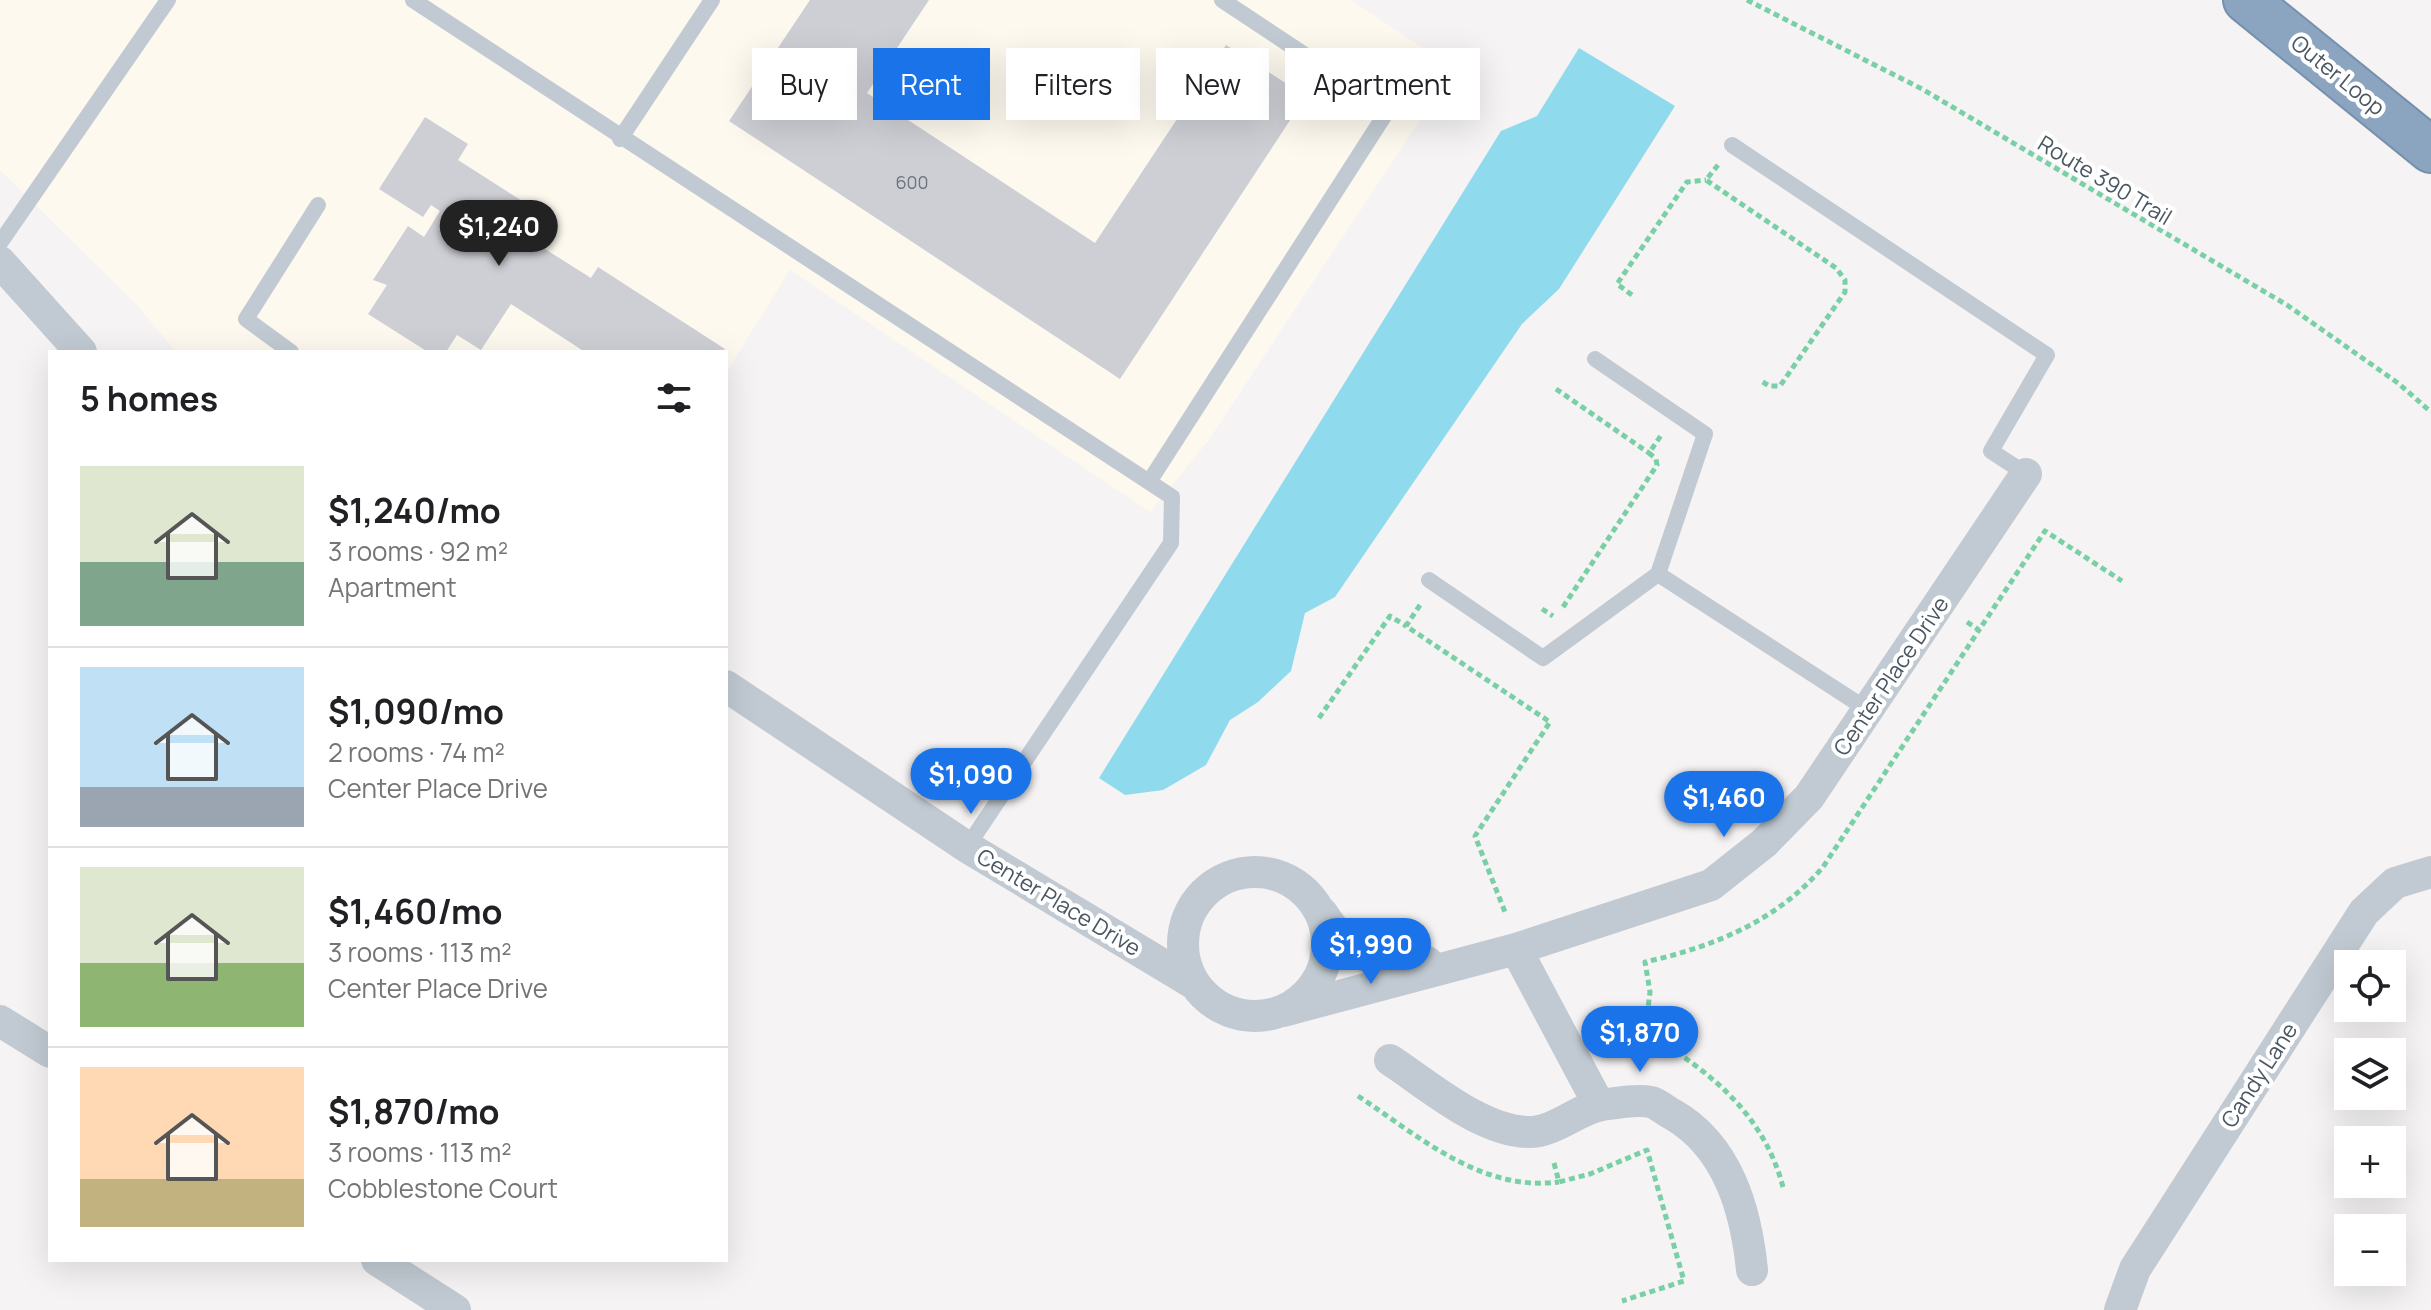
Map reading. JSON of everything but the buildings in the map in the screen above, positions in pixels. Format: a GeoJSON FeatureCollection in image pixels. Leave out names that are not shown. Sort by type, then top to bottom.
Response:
{"type":"FeatureCollection","features":[{"type":"Feature","properties":{"kind":"highway","name":"Outer Loop"},"geometry":{"type":"LineString","coordinates":[[2246,0],[2431,150]]}},
{"type":"Feature","properties":{"kind":"street"},"geometry":{"type":"LineString","coordinates":[[0,262],[79,350]]}},
{"type":"Feature","properties":{"kind":"street","name":"Center Place Drive"},"geometry":{"type":"LineString","coordinates":[[728,687],[967,847],[1193,983],[1222,1010],[1244,1016],[1283,1011],[1516,949],[1711,885],[1764,843],[1809,797],[2026,474]]}},
{"type":"Feature","properties":{"kind":"street","name":"Center Place Drive"},"geometry":{"type":"LineString","coordinates":[[1193,983],[1184,960],[1182,935],[1190,911],[1205,891],[1227,877],[1251,871],[1276,874],[1298,886],[1316,904],[1342,944],[1362,955],[1400,963],[1476,960]]}},
{"type":"Feature","properties":{"kind":"street","name":"Candy Lane"},"geometry":{"type":"LineString","coordinates":[[2120,1310],[2135,1269],[2364,912],[2395,883],[2431,872]]}},
{"type":"Feature","properties":{"kind":"street"},"geometry":{"type":"LineString","coordinates":[[1283,1011],[1304,997],[1320,977],[1327,953],[1326,928],[1316,904]]}},
{"type":"Feature","properties":{"kind":"street"},"geometry":{"type":"LineString","coordinates":[[1516,949],[1599,1105]]}},
{"type":"Feature","properties":{"kind":"street"},"geometry":{"type":"LineString","coordinates":[[0,1021],[48,1051]]}},
{"type":"Feature","properties":{"kind":"street"},"geometry":{"type":"LineString","coordinates":[[1390,1060],[1480,1120],[1529,1132],[1569,1121],[1599,1105],[1650,1102],[1686,1122],[1716,1154],[1736,1191],[1748,1232],[1752,1270]]}},
{"type":"Feature","properties":{"kind":"street"},"geometry":{"type":"LineString","coordinates":[[380,1262],[455,1310]]}},
{"type":"Feature","properties":{"kind":"lane"},"geometry":{"type":"LineString","coordinates":[[0,243],[168,0]]}},
{"type":"Feature","properties":{"kind":"lane"},"geometry":{"type":"LineString","coordinates":[[413,0],[620,139],[1172,497],[1171,543],[967,847]]}},
{"type":"Feature","properties":{"kind":"lane"},"geometry":{"type":"LineString","coordinates":[[620,139],[712,0]]}},
{"type":"Feature","properties":{"kind":"lane"},"geometry":{"type":"LineString","coordinates":[[1149,482],[1388,110],[1222,0]]}},
{"type":"Feature","properties":{"kind":"lane"},"geometry":{"type":"LineString","coordinates":[[1732,145],[2047,355],[1991,451],[2026,474]]}},
{"type":"Feature","properties":{"kind":"lane"},"geometry":{"type":"LineString","coordinates":[[288,350],[246,319],[318,205]]}},
{"type":"Feature","properties":{"kind":"lane"},"geometry":{"type":"LineString","coordinates":[[1432,583],[1543,658],[1658,574],[1705,434],[1595,359]]}},
{"type":"Feature","properties":{"kind":"lane"},"geometry":{"type":"LineString","coordinates":[[1658,574],[1868,710]]}},
{"type":"Feature","properties":{"kind":"path","name":"Route 390 Trail"},"geometry":{"type":"LineString","coordinates":[[1747,0],[1922,89],[2287,305],[2398,383],[2431,412]]}},
{"type":"Feature","properties":{"kind":"path"},"geometry":{"type":"LineString","coordinates":[[1706,180],[1732,145]]}},
{"type":"Feature","properties":{"kind":"path"},"geometry":{"type":"LineString","coordinates":[[1632,295],[1617,284],[1687,182],[1706,180],[1836,268],[1845,280],[1845,292],[1780,386],[1769,386],[1760,380]]}},
{"type":"Feature","properties":{"kind":"path"},"geometry":{"type":"LineString","coordinates":[[1542,609],[1557,616],[1657,465],[1656,459],[1649,453],[1556,389]]}},
{"type":"Feature","properties":{"kind":"path"},"geometry":{"type":"LineString","coordinates":[[1649,453],[1676,414]]}},
{"type":"Feature","properties":{"kind":"path"},"geometry":{"type":"LineString","coordinates":[[1783,1187],[1764,1135],[1736,1102],[1702,1071],[1645,1032],[1650,992],[1645,962],[1704,946],[1757,922],[1792,900],[1823,867],[2045,531],[2122,581]]}},
{"type":"Feature","properties":{"kind":"path"},"geometry":{"type":"LineString","coordinates":[[1406,626],[1432,583]]}},
{"type":"Feature","properties":{"kind":"path"},"geometry":{"type":"LineString","coordinates":[[1939,604],[1979,630]]}},
{"type":"Feature","properties":{"kind":"path"},"geometry":{"type":"LineString","coordinates":[[1319,718],[1390,616],[1550,722],[1475,836],[1505,912]]}},
{"type":"Feature","properties":{"kind":"path"},"geometry":{"type":"LineString","coordinates":[[1358,1096],[1479,1173],[1519,1183],[1559,1182],[1590,1174],[1647,1150],[1684,1281],[1622,1301]]}},
{"type":"Feature","properties":{"kind":"path"},"geometry":{"type":"LineString","coordinates":[[1545,1127],[1559,1182]]}},
{"type":"Feature","properties":{"kind":"shaded area"},"geometry":{"type":"Polygon","coordinates":[[[0,0],[1351,0],[1423,48],[1285,48],[1285,120],[1420,120],[1208,441],[1150,512],[790,270],[728,370],[728,350],[174,350],[138,306],[0,170],[0,0]]]}},
{"type":"Feature","properties":{"kind":"water"},"geometry":{"type":"Polygon","coordinates":[[[1579,48],[1675,106],[1559,289],[1522,324],[1335,597],[1305,613],[1291,671],[1258,702],[1230,720],[1206,765],[1163,790],[1125,795],[1099,778],[1501,131],[1537,116],[1579,48]]]}}]}
